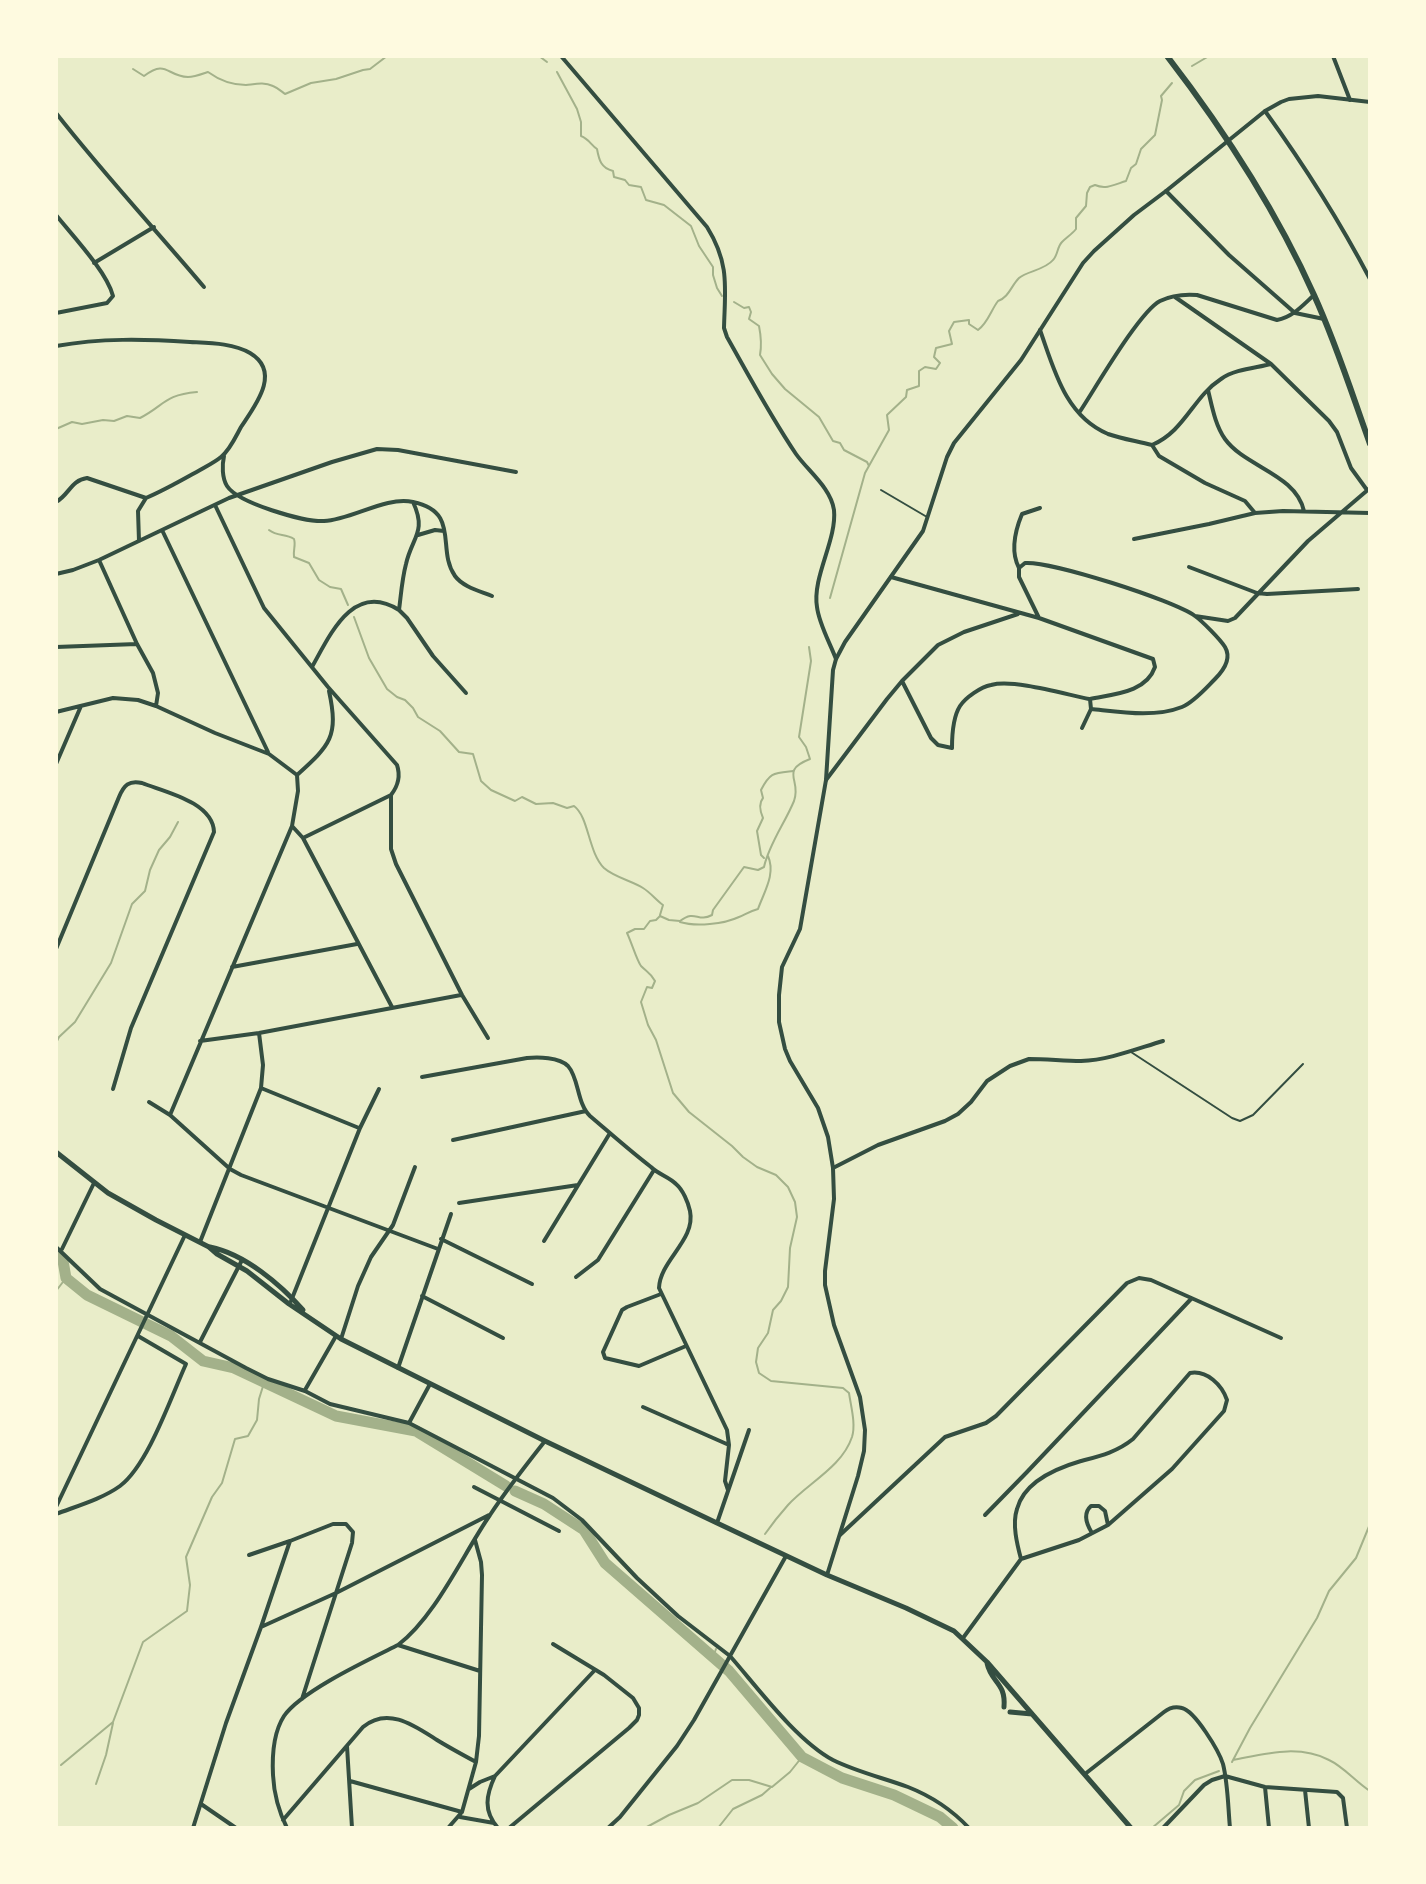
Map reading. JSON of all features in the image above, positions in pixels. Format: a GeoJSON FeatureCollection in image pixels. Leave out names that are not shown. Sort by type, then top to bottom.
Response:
{"type":"FeatureCollection","features":[{"type":"Feature","properties":{"kind":"highway"},"geometry":{"type":"LineString","coordinates":[[1167,56],[1215,122],[1279,224],[1324,319],[1370,444]]}},
{"type":"Feature","properties":{"kind":"main road"},"geometry":{"type":"LineString","coordinates":[[56,1152],[123,1203],[209,1247],[220,1249],[338,1338],[786,1556],[954,1631],[987,1662],[1131,1828]]}},
{"type":"Feature","properties":{"kind":"main road"},"geometry":{"type":"LineString","coordinates":[[987,1662],[988,1669],[1005,1694],[1004,1707]]}},
{"type":"Feature","properties":{"kind":"main road"},"geometry":{"type":"LineString","coordinates":[[1010,1712],[1033,1714]]}},
{"type":"Feature","properties":{"kind":"street"},"geometry":{"type":"LineString","coordinates":[[561,56],[707,227],[717,243],[726,274],[724,328],[727,337],[792,447],[831,499],[834,508],[817,597],[819,616],[836,659]]}},
{"type":"Feature","properties":{"kind":"street"},"geometry":{"type":"LineString","coordinates":[[1333,56],[1350,100]]}},
{"type":"Feature","properties":{"kind":"street"},"geometry":{"type":"LineString","coordinates":[[827,1575],[864,1451],[865,1430],[860,1397],[834,1325],[825,1285],[833,1213],[833,1168],[828,1137],[818,1108],[785,1049],[779,1022],[779,995],[782,967],[800,929],[826,780],[836,659],[918,540],[954,443],[1003,384],[1071,279],[1094,251],[1134,215],[1265,111],[1289,99],[1303,97],[1370,102]]}},
{"type":"Feature","properties":{"kind":"street"},"geometry":{"type":"LineString","coordinates":[[1265,111],[1337,217],[1370,279]]}},
{"type":"Feature","properties":{"kind":"street"},"geometry":{"type":"LineString","coordinates":[[56,113],[204,287]]}},
{"type":"Feature","properties":{"kind":"street"},"geometry":{"type":"LineString","coordinates":[[1166,191],[1238,263],[1295,313],[1324,319]]}},
{"type":"Feature","properties":{"kind":"street"},"geometry":{"type":"LineString","coordinates":[[56,215],[112,291],[112,299],[107,303],[56,313]]}},
{"type":"Feature","properties":{"kind":"street"},"geometry":{"type":"LineString","coordinates":[[94,263],[154,227]]}},
{"type":"Feature","properties":{"kind":"street"},"geometry":{"type":"LineString","coordinates":[[1079,413],[1142,318],[1159,301],[1173,296],[1197,295],[1269,319],[1283,319],[1295,313],[1314,295]]}},
{"type":"Feature","properties":{"kind":"street"},"geometry":{"type":"LineString","coordinates":[[1019,568],[1030,562],[1055,567],[1169,603],[1195,616],[1231,620],[1308,541],[1368,489],[1351,468],[1337,432],[1329,421],[1271,364],[1173,296]]}},
{"type":"Feature","properties":{"kind":"street"},"geometry":{"type":"LineString","coordinates":[[1040,330],[1063,391],[1079,413],[1106,433],[1152,445],[1171,435],[1208,390],[1227,376],[1271,364]]}},
{"type":"Feature","properties":{"kind":"street"},"geometry":{"type":"LineString","coordinates":[[56,346],[101,339],[148,339],[229,346],[253,355],[263,369],[265,385],[224,456],[222,462],[228,488],[237,495],[300,519],[334,520],[394,502],[413,502],[433,510],[443,523],[449,562],[455,577],[469,587],[492,596]]}},
{"type":"Feature","properties":{"kind":"street"},"geometry":{"type":"LineString","coordinates":[[1208,390],[1224,438],[1244,457],[1291,488],[1302,500],[1304,511]]}},
{"type":"Feature","properties":{"kind":"street"},"geometry":{"type":"LineString","coordinates":[[1152,445],[1159,456],[1205,483],[1245,501],[1255,513]]}},
{"type":"Feature","properties":{"kind":"street"},"geometry":{"type":"LineString","coordinates":[[56,574],[99,560],[237,495],[377,449],[398,450],[516,472]]}},
{"type":"Feature","properties":{"kind":"street"},"geometry":{"type":"LineString","coordinates":[[139,541],[138,511],[146,498],[174,486],[224,456]]}},
{"type":"Feature","properties":{"kind":"street"},"geometry":{"type":"LineString","coordinates":[[56,502],[76,481],[87,478],[146,498]]}},
{"type":"Feature","properties":{"kind":"street"},"geometry":{"type":"LineString","coordinates":[[399,610],[406,563],[418,535],[419,514],[413,502]]}},
{"type":"Feature","properties":{"kind":"street"},"geometry":{"type":"LineString","coordinates":[[215,505],[264,608],[397,765],[399,781],[391,795],[391,849],[462,995],[488,1038]]}},
{"type":"Feature","properties":{"kind":"street"},"geometry":{"type":"LineString","coordinates":[[1039,618],[1019,577],[1014,544],[1022,514],[1040,508]]}},
{"type":"Feature","properties":{"kind":"street"},"geometry":{"type":"LineString","coordinates":[[1136,538],[1255,513],[1370,513]]}},
{"type":"Feature","properties":{"kind":"street"},"geometry":{"type":"LineString","coordinates":[[162,530],[269,754]]}},
{"type":"Feature","properties":{"kind":"street"},"geometry":{"type":"LineString","coordinates":[[418,535],[444,531]]}},
{"type":"Feature","properties":{"kind":"street"},"geometry":{"type":"LineString","coordinates":[[99,560],[153,673],[158,686],[156,706]]}},
{"type":"Feature","properties":{"kind":"street"},"geometry":{"type":"LineString","coordinates":[[1189,567],[1257,593],[1358,589]]}},
{"type":"Feature","properties":{"kind":"street"},"geometry":{"type":"LineString","coordinates":[[891,577],[1039,618],[1153,659],[1155,667],[1146,683],[1090,699],[1023,686],[986,686],[959,707],[952,748],[938,745],[931,738],[902,681]]}},
{"type":"Feature","properties":{"kind":"street"},"geometry":{"type":"LineString","coordinates":[[312,667],[333,629],[348,611],[379,602],[399,610],[407,618],[433,656],[466,693]]}},
{"type":"Feature","properties":{"kind":"street"},"geometry":{"type":"LineString","coordinates":[[826,780],[902,681],[938,645],[1019,613]]}},
{"type":"Feature","properties":{"kind":"street"},"geometry":{"type":"LineString","coordinates":[[1091,709],[1131,713],[1183,707],[1206,688],[1221,673],[1227,656],[1225,646],[1195,616]]}},
{"type":"Feature","properties":{"kind":"street"},"geometry":{"type":"LineString","coordinates":[[56,647],[137,644]]}},
{"type":"Feature","properties":{"kind":"street"},"geometry":{"type":"LineString","coordinates":[[297,775],[322,752],[331,734],[333,711],[328,687]]}},
{"type":"Feature","properties":{"kind":"street"},"geometry":{"type":"LineString","coordinates":[[56,712],[122,698],[156,706],[269,754],[297,775],[298,791],[292,826],[170,1115]]}},
{"type":"Feature","properties":{"kind":"street"},"geometry":{"type":"LineString","coordinates":[[1082,728],[1091,709],[1090,699]]}},
{"type":"Feature","properties":{"kind":"street"},"geometry":{"type":"LineString","coordinates":[[56,764],[81,706]]}},
{"type":"Feature","properties":{"kind":"street"},"geometry":{"type":"LineString","coordinates":[[56,949],[126,785],[135,781],[142,783],[195,804],[207,813],[214,832],[131,1028],[113,1089]]}},
{"type":"Feature","properties":{"kind":"street"},"geometry":{"type":"LineString","coordinates":[[303,838],[391,795]]}},
{"type":"Feature","properties":{"kind":"street"},"geometry":{"type":"LineString","coordinates":[[292,826],[303,838],[392,1007]]}},
{"type":"Feature","properties":{"kind":"street"},"geometry":{"type":"LineString","coordinates":[[232,967],[357,944]]}},
{"type":"Feature","properties":{"kind":"street"},"geometry":{"type":"LineString","coordinates":[[200,1041],[462,995]]}},
{"type":"Feature","properties":{"kind":"street"},"geometry":{"type":"LineString","coordinates":[[200,1242],[261,1088],[263,1065],[259,1033]]}},
{"type":"Feature","properties":{"kind":"street"},"geometry":{"type":"LineString","coordinates":[[833,1168],[878,1145],[958,1114],[987,1081],[1022,1060],[1082,1061],[1130,1052],[1163,1041]]}},
{"type":"Feature","properties":{"kind":"street"},"geometry":{"type":"LineString","coordinates":[[422,1077],[527,1058],[561,1062],[568,1067],[586,1111],[654,1170],[676,1183],[685,1196],[691,1215],[687,1233],[660,1280],[661,1294],[727,1430],[729,1445],[725,1481],[728,1492]]}},
{"type":"Feature","properties":{"kind":"street"},"geometry":{"type":"LineString","coordinates":[[261,1088],[360,1128]]}},
{"type":"Feature","properties":{"kind":"street"},"geometry":{"type":"LineString","coordinates":[[290,1301],[360,1128],[379,1089]]}},
{"type":"Feature","properties":{"kind":"street"},"geometry":{"type":"LineString","coordinates":[[149,1102],[170,1115],[230,1169],[241,1175],[438,1249]]}},
{"type":"Feature","properties":{"kind":"street"},"geometry":{"type":"LineString","coordinates":[[453,1140],[586,1111]]}},
{"type":"Feature","properties":{"kind":"street"},"geometry":{"type":"LineString","coordinates":[[544,1241],[610,1133]]}},
{"type":"Feature","properties":{"kind":"street"},"geometry":{"type":"LineString","coordinates":[[305,1391],[338,1338],[371,1257],[389,1232],[415,1167]]}},
{"type":"Feature","properties":{"kind":"street"},"geometry":{"type":"LineString","coordinates":[[576,1277],[598,1260],[654,1170]]}},
{"type":"Feature","properties":{"kind":"street"},"geometry":{"type":"LineString","coordinates":[[94,1183],[59,1248],[100,1289],[147,1318],[200,1342],[268,1379],[305,1391],[330,1404],[409,1423],[553,1498],[582,1520],[637,1578],[728,1658],[812,1746],[833,1760],[928,1796],[969,1828]]}},
{"type":"Feature","properties":{"kind":"street"},"geometry":{"type":"LineString","coordinates":[[459,1203],[578,1185]]}},
{"type":"Feature","properties":{"kind":"street"},"geometry":{"type":"LineString","coordinates":[[398,1368],[451,1214]]}},
{"type":"Feature","properties":{"kind":"street"},"geometry":{"type":"LineString","coordinates":[[56,1507],[185,1235]]}},
{"type":"Feature","properties":{"kind":"street"},"geometry":{"type":"LineString","coordinates":[[441,1239],[532,1284]]}},
{"type":"Feature","properties":{"kind":"street"},"geometry":{"type":"LineString","coordinates":[[200,1342],[240,1263]]}},
{"type":"Feature","properties":{"kind":"street"},"geometry":{"type":"LineString","coordinates":[[840,1535],[945,1437],[986,1423],[996,1416],[1127,1283],[1139,1278],[1151,1280],[1281,1338]]}},
{"type":"Feature","properties":{"kind":"street"},"geometry":{"type":"LineString","coordinates":[[661,1294],[622,1310],[603,1352],[605,1358],[639,1366],[686,1346]]}},
{"type":"Feature","properties":{"kind":"street"},"geometry":{"type":"LineString","coordinates":[[422,1296],[503,1338]]}},
{"type":"Feature","properties":{"kind":"street"},"geometry":{"type":"LineString","coordinates":[[985,1515],[1191,1299]]}},
{"type":"Feature","properties":{"kind":"street"},"geometry":{"type":"LineString","coordinates":[[56,1514],[118,1487],[131,1476],[145,1455],[186,1364],[138,1336]]}},
{"type":"Feature","properties":{"kind":"street"},"geometry":{"type":"LineString","coordinates":[[963,1638],[1021,1559],[1079,1540],[1108,1525],[1172,1469],[1224,1411],[1227,1400],[1222,1389],[1201,1373],[1190,1373],[1123,1447],[1070,1465],[1036,1482],[1024,1494],[1015,1518],[1021,1559]]}},
{"type":"Feature","properties":{"kind":"street"},"geometry":{"type":"LineString","coordinates":[[409,1423],[430,1384]]}},
{"type":"Feature","properties":{"kind":"street"},"geometry":{"type":"LineString","coordinates":[[643,1407],[729,1445]]}},
{"type":"Feature","properties":{"kind":"street"},"geometry":{"type":"LineString","coordinates":[[717,1523],[749,1430]]}},
{"type":"Feature","properties":{"kind":"street"},"geometry":{"type":"LineString","coordinates":[[287,1828],[275,1800],[273,1767],[275,1737],[283,1717],[290,1708],[325,1683],[408,1638],[441,1593],[489,1515],[545,1441]]}},
{"type":"Feature","properties":{"kind":"street"},"geometry":{"type":"LineString","coordinates":[[474,1487],[559,1531]]}},
{"type":"Feature","properties":{"kind":"street"},"geometry":{"type":"LineString","coordinates":[[1092,1533],[1086,1519],[1091,1506],[1099,1506],[1105,1511],[1108,1525]]}},
{"type":"Feature","properties":{"kind":"street"},"geometry":{"type":"LineString","coordinates":[[261,1627],[336,1593],[489,1515]]}},
{"type":"Feature","properties":{"kind":"street"},"geometry":{"type":"LineString","coordinates":[[249,1555],[333,1524],[344,1523],[351,1529],[352,1543],[302,1699]]}},
{"type":"Feature","properties":{"kind":"street"},"geometry":{"type":"LineString","coordinates":[[448,1828],[461,1815],[476,1762],[479,1736],[482,1575],[475,1540]]}},
{"type":"Feature","properties":{"kind":"street"},"geometry":{"type":"LineString","coordinates":[[193,1828],[290,1541]]}},
{"type":"Feature","properties":{"kind":"street"},"geometry":{"type":"LineString","coordinates":[[608,1828],[677,1746],[786,1556]]}},
{"type":"Feature","properties":{"kind":"street"},"geometry":{"type":"LineString","coordinates":[[509,1828],[637,1720],[639,1708],[633,1698],[553,1644]]}},
{"type":"Feature","properties":{"kind":"street"},"geometry":{"type":"LineString","coordinates":[[398,1645],[481,1671]]}},
{"type":"Feature","properties":{"kind":"street"},"geometry":{"type":"LineString","coordinates":[[498,1828],[486,1805],[495,1776],[594,1671]]}},
{"type":"Feature","properties":{"kind":"street"},"geometry":{"type":"LineString","coordinates":[[1085,1774],[1164,1712],[1178,1707],[1186,1709],[1196,1718],[1218,1753],[1225,1776],[1230,1828]]}},
{"type":"Feature","properties":{"kind":"street"},"geometry":{"type":"LineString","coordinates":[[283,1820],[370,1722],[389,1718],[407,1722],[476,1762]]}},
{"type":"Feature","properties":{"kind":"street"},"geometry":{"type":"LineString","coordinates":[[347,1746],[352,1828]]}},
{"type":"Feature","properties":{"kind":"street"},"geometry":{"type":"LineString","coordinates":[[469,1789],[495,1776]]}},
{"type":"Feature","properties":{"kind":"street"},"geometry":{"type":"LineString","coordinates":[[1163,1828],[1204,1785],[1225,1776],[1265,1787],[1334,1791],[1341,1795],[1344,1803],[1347,1828]]}},
{"type":"Feature","properties":{"kind":"street"},"geometry":{"type":"LineString","coordinates":[[350,1781],[494,1823]]}},
{"type":"Feature","properties":{"kind":"street"},"geometry":{"type":"LineString","coordinates":[[1265,1787],[1269,1828]]}},
{"type":"Feature","properties":{"kind":"street"},"geometry":{"type":"LineString","coordinates":[[1305,1790],[1309,1828]]}},
{"type":"Feature","properties":{"kind":"street"},"geometry":{"type":"LineString","coordinates":[[201,1804],[236,1828]]}},
{"type":"Feature","properties":{"kind":"lane"},"geometry":{"type":"LineString","coordinates":[[881,490],[928,518]]}},
{"type":"Feature","properties":{"kind":"lane"},"geometry":{"type":"LineString","coordinates":[[1130,1052],[1240,1121],[1253,1115],[1303,1064]]}},
{"type":"Feature","properties":{"kind":"waterway"},"geometry":{"type":"LineString","coordinates":[[133,69],[144,76],[157,69],[188,77],[208,72],[236,84],[270,85],[285,94],[311,83],[370,69],[387,56]]}},
{"type":"Feature","properties":{"kind":"waterway"},"geometry":{"type":"LineString","coordinates":[[539,56],[547,62]]}},
{"type":"Feature","properties":{"kind":"waterway"},"geometry":{"type":"LineString","coordinates":[[1192,66],[1209,56]]}},
{"type":"Feature","properties":{"kind":"waterway"},"geometry":{"type":"LineString","coordinates":[[557,72],[577,109],[581,136],[597,149],[601,163],[613,171],[614,177],[641,187],[646,200],[664,205],[691,226],[699,246],[713,267],[717,288],[722,296]]}},
{"type":"Feature","properties":{"kind":"waterway"},"geometry":{"type":"LineString","coordinates":[[830,598],[865,473],[889,430],[887,415],[906,397],[907,390],[919,386],[919,371],[925,367],[936,369],[940,363],[934,357],[936,348],[952,344],[949,331],[954,322],[969,320],[969,324],[978,330],[1019,278],[1053,260],[1060,244],[1076,229],[1076,218],[1086,206],[1090,187],[1107,187],[1126,181],[1141,149],[1155,135],[1161,96],[1172,83]]}},
{"type":"Feature","properties":{"kind":"waterway"},"geometry":{"type":"LineString","coordinates":[[734,302],[744,308],[749,307],[749,319],[759,326],[760,355],[772,374],[819,417],[833,441],[869,466]]}},
{"type":"Feature","properties":{"kind":"waterway"},"geometry":{"type":"LineString","coordinates":[[56,429],[72,422],[114,421],[127,416],[140,418],[171,398],[197,392]]}},
{"type":"Feature","properties":{"kind":"waterway"},"geometry":{"type":"LineString","coordinates":[[269,530],[294,539],[294,557],[309,563],[319,580],[341,589],[348,605]]}},
{"type":"Feature","properties":{"kind":"waterway"},"geometry":{"type":"LineString","coordinates":[[354,617],[369,658],[387,689],[405,700],[418,717],[440,731],[459,752],[473,754],[481,781],[491,790],[515,801],[522,797],[536,804],[574,806],[583,818],[595,853],[604,868],[649,892],[663,905],[660,915]]}},
{"type":"Feature","properties":{"kind":"waterway"},"geometry":{"type":"LineString","coordinates":[[765,1534],[788,1505],[833,1466],[847,1448],[854,1427],[849,1393],[843,1388],[771,1381],[759,1373],[756,1362],[758,1348],[768,1333],[773,1310],[788,1287],[790,1248],[797,1217],[795,1202],[788,1187],[776,1175],[743,1157],[689,1112],[673,1093],[641,1002],[647,987],[652,988],[655,981],[639,963],[627,933],[644,929],[650,921],[660,916],[680,921],[690,916],[703,918],[712,915],[744,867],[758,870],[764,867],[794,801],[793,772],[810,759],[799,737],[811,661],[809,647]]}},
{"type":"Feature","properties":{"kind":"waterway"},"geometry":{"type":"LineString","coordinates":[[764,858],[757,831],[763,818],[761,790],[773,774],[793,771]]}},
{"type":"Feature","properties":{"kind":"waterway"},"geometry":{"type":"LineString","coordinates":[[56,1043],[75,1022],[111,963],[132,904],[145,891],[159,850],[178,822]]}},
{"type":"Feature","properties":{"kind":"waterway"},"geometry":{"type":"LineString","coordinates":[[680,922],[718,923],[758,909],[770,876],[768,856]]}},
{"type":"Feature","properties":{"kind":"waterway"},"geometry":{"type":"LineString","coordinates":[[56,1253],[63,1261],[66,1278],[87,1295],[171,1336],[203,1361],[234,1368],[336,1416],[416,1431],[506,1486]]}},
{"type":"Feature","properties":{"kind":"waterway"},"geometry":{"type":"LineString","coordinates":[[56,1291],[66,1278]]}},
{"type":"Feature","properties":{"kind":"waterway"},"geometry":{"type":"LineString","coordinates":[[61,1765],[113,1722],[143,1642],[187,1611],[190,1585],[186,1557],[212,1497],[222,1483],[235,1439],[248,1436],[257,1420],[264,1383]]}},
{"type":"Feature","properties":{"kind":"waterway"},"geometry":{"type":"LineString","coordinates":[[515,1491],[544,1504],[584,1530],[605,1563],[729,1671],[802,1757],[842,1778],[894,1795],[940,1817],[953,1828]]}},
{"type":"Feature","properties":{"kind":"waterway"},"geometry":{"type":"LineString","coordinates":[[1232,1762],[1317,1618],[1329,1591],[1356,1558],[1370,1524]]}},
{"type":"Feature","properties":{"kind":"waterway"},"geometry":{"type":"LineString","coordinates":[[713,1657],[716,1649]]}},
{"type":"Feature","properties":{"kind":"waterway"},"geometry":{"type":"LineString","coordinates":[[96,1784],[113,1723]]}},
{"type":"Feature","properties":{"kind":"waterway"},"geometry":{"type":"LineString","coordinates":[[1233,1760],[1269,1753],[1305,1752],[1334,1763],[1370,1791]]}},
{"type":"Feature","properties":{"kind":"waterway"},"geometry":{"type":"LineString","coordinates":[[645,1828],[698,1803],[732,1780],[749,1780],[772,1787],[802,1757]]}},
{"type":"Feature","properties":{"kind":"waterway"},"geometry":{"type":"LineString","coordinates":[[1152,1828],[1179,1805],[1184,1791],[1195,1780],[1219,1771]]}},
{"type":"Feature","properties":{"kind":"waterway"},"geometry":{"type":"LineString","coordinates":[[718,1828],[733,1809],[770,1788]]}}]}
